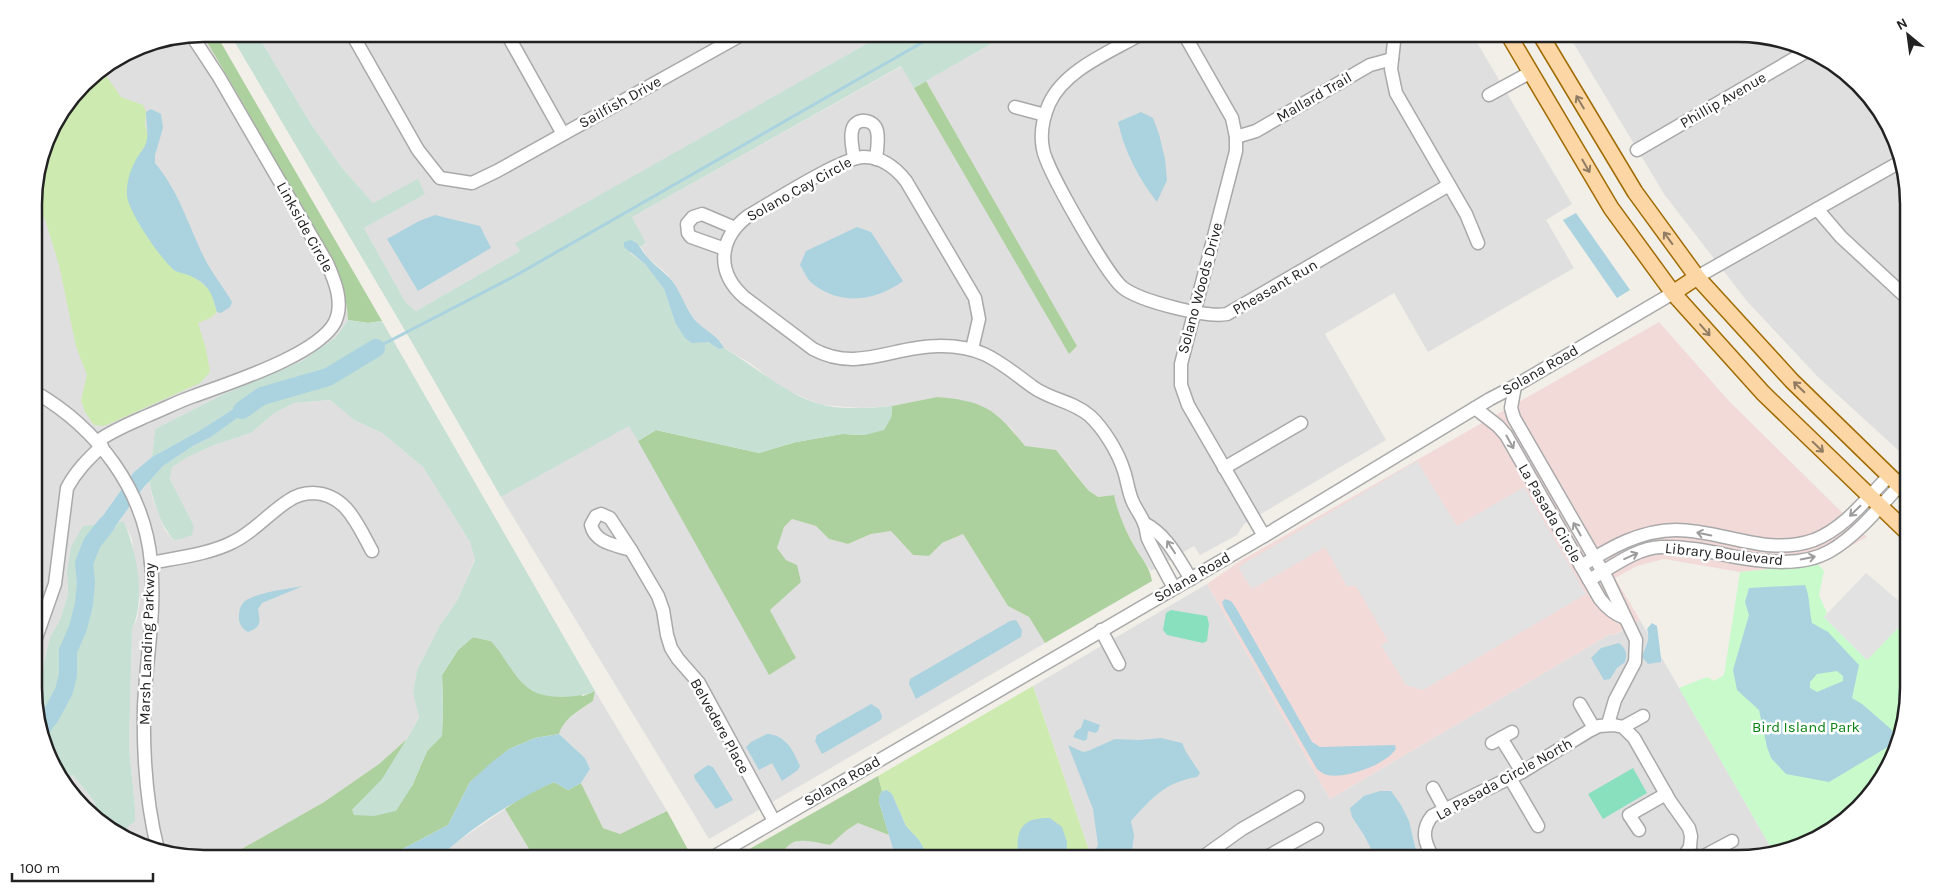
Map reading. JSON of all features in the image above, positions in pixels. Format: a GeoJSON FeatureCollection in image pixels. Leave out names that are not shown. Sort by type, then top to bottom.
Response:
{"type":"FeatureCollection","features":[{"type":"Feature","properties":{"kind":"main road"},"geometry":{"type":"LineString","coordinates":[[1513,42],[1610,208],[1673,293],[1763,393],[1900,526]]}},
{"type":"Feature","properties":{"kind":"main road"},"geometry":{"type":"LineString","coordinates":[[1545,42],[1635,192],[1697,278],[1792,381],[1899,486]]}},
{"type":"Feature","properties":{"kind":"main road"},"geometry":{"type":"LineString","coordinates":[[1673,293],[1697,278]]}},
{"type":"Feature","properties":{"kind":"street","name":"Pheasant Run"},"geometry":{"type":"LineString","coordinates":[[1127,42],[1076,72],[1065,81],[1049,103],[1042,133],[1043,148],[1049,168],[1114,278],[1122,286],[1140,297],[1194,312],[1219,316],[1235,311],[1449,185]]}},
{"type":"Feature","properties":{"kind":"street","name":"Solano Woods Drive"},"geometry":{"type":"LineString","coordinates":[[1189,42],[1232,118],[1236,137],[1236,151],[1181,364],[1181,385],[1188,405],[1264,536]]}},
{"type":"Feature","properties":{"kind":"street"},"geometry":{"type":"LineString","coordinates":[[1393,42],[1392,81],[1396,93],[1466,214],[1478,243]]}},
{"type":"Feature","properties":{"kind":"street","name":"Linkside Circle"},"geometry":{"type":"LineString","coordinates":[[42,621],[55,584],[67,488],[72,478],[100,444],[115,430],[193,396],[261,371],[298,352],[327,334],[336,320],[338,312],[337,290],[327,263],[219,77],[197,43]]}},
{"type":"Feature","properties":{"kind":"street","name":"Sailfish Drive"},"geometry":{"type":"LineString","coordinates":[[357,43],[418,150],[440,178],[472,183],[497,171],[727,43]]}},
{"type":"Feature","properties":{"kind":"street"},"geometry":{"type":"LineString","coordinates":[[512,43],[563,134]]}},
{"type":"Feature","properties":{"kind":"street","name":"Phillip Avenue"},"geometry":{"type":"LineString","coordinates":[[1637,150],[1801,55]]}},
{"type":"Feature","properties":{"kind":"street","name":"Mallard Trail"},"geometry":{"type":"LineString","coordinates":[[1236,137],[1256,131],[1370,65],[1392,59]]}},
{"type":"Feature","properties":{"kind":"street"},"geometry":{"type":"LineString","coordinates":[[1489,96],[1531,72]]}},
{"type":"Feature","properties":{"kind":"street"},"geometry":{"type":"LineString","coordinates":[[1015,108],[1045,115]]}},
{"type":"Feature","properties":{"kind":"street"},"geometry":{"type":"LineString","coordinates":[[854,158],[851,132],[853,126],[867,120],[872,122],[877,129],[876,159]]}},
{"type":"Feature","properties":{"kind":"street","name":"Solano Cay Circle"},"geometry":{"type":"LineString","coordinates":[[725,249],[729,236],[748,216],[845,161],[864,157],[876,159],[890,165],[906,181],[975,298],[979,319],[972,349]]}},
{"type":"Feature","properties":{"kind":"street"},"geometry":{"type":"LineString","coordinates":[[1697,278],[1895,165]]}},
{"type":"Feature","properties":{"kind":"street"},"geometry":{"type":"LineString","coordinates":[[1817,209],[1836,232],[1900,292]]}},
{"type":"Feature","properties":{"kind":"street"},"geometry":{"type":"LineString","coordinates":[[735,228],[702,214],[693,217],[687,224],[688,233],[691,237],[725,249],[726,270],[734,288],[823,355],[848,360],[926,346],[972,349],[999,361],[1039,390],[1067,402],[1091,417],[1105,434],[1121,462],[1130,496],[1144,523],[1148,540],[1174,588]]}},
{"type":"Feature","properties":{"kind":"street","name":"Solana Road"},"geometry":{"type":"LineString","coordinates":[[725,850],[1191,579],[1475,408],[1673,293]]}},
{"type":"Feature","properties":{"kind":"street","name":"La Pasada Circle"},"geometry":{"type":"LineString","coordinates":[[1515,386],[1511,408],[1514,418],[1602,572],[1634,635],[1637,651],[1632,670],[1615,700],[1608,724]]}},
{"type":"Feature","properties":{"kind":"street","name":"Marsh Landing Parkway"},"geometry":{"type":"LineString","coordinates":[[43,396],[57,405],[78,422],[100,444],[123,477],[148,539],[152,588],[144,732],[149,808],[157,843]]}},
{"type":"Feature","properties":{"kind":"street","name":"La Pasada Circle"},"geometry":{"type":"LineString","coordinates":[[1475,408],[1498,426],[1506,435],[1589,580],[1607,607],[1618,616],[1625,618]]}},
{"type":"Feature","properties":{"kind":"street"},"geometry":{"type":"LineString","coordinates":[[1224,468],[1301,423]]}},
{"type":"Feature","properties":{"kind":"street","name":"Library Boulevard"},"geometry":{"type":"LineString","coordinates":[[1581,566],[1624,542],[1658,532],[1676,530],[1764,546],[1782,546],[1814,540],[1842,523],[1869,496],[1899,486]]}},
{"type":"Feature","properties":{"kind":"street","name":"Library Boulevard"},"geometry":{"type":"LineString","coordinates":[[1589,580],[1636,554],[1661,547],[1688,548],[1772,562],[1790,561],[1821,555],[1846,540],[1880,508],[1899,486]]}},
{"type":"Feature","properties":{"kind":"street"},"geometry":{"type":"LineString","coordinates":[[151,563],[219,548],[232,543],[244,536],[289,500],[309,493],[328,495],[345,506],[352,514],[372,551]]}},
{"type":"Feature","properties":{"kind":"street"},"geometry":{"type":"LineString","coordinates":[[1144,523],[1165,538],[1191,579]]}},
{"type":"Feature","properties":{"kind":"street"},"geometry":{"type":"LineString","coordinates":[[1736,557],[1739,541]]}},
{"type":"Feature","properties":{"kind":"street","name":"Belvedere Place"},"geometry":{"type":"LineString","coordinates":[[631,550],[658,596],[663,610],[666,635],[671,648],[699,683],[774,821]]}},
{"type":"Feature","properties":{"kind":"street"},"geometry":{"type":"LineString","coordinates":[[1101,630],[1119,664]]}},
{"type":"Feature","properties":{"kind":"street"},"geometry":{"type":"LineString","coordinates":[[1580,704],[1594,728]]}},
{"type":"Feature","properties":{"kind":"street"},"geometry":{"type":"LineString","coordinates":[[1623,727],[1644,716]]}},
{"type":"Feature","properties":{"kind":"street"},"geometry":{"type":"LineString","coordinates":[[1608,724],[1623,727],[1634,738],[1666,794],[1689,828],[1687,850]]}},
{"type":"Feature","properties":{"kind":"street","name":"La Pasada Circle North"},"geometry":{"type":"LineString","coordinates":[[1428,850],[1424,837],[1427,822],[1432,816],[1516,775],[1594,728],[1608,724]]}},
{"type":"Feature","properties":{"kind":"street"},"geometry":{"type":"LineString","coordinates":[[1502,737],[1538,826]]}},
{"type":"Feature","properties":{"kind":"street"},"geometry":{"type":"LineString","coordinates":[[1433,788],[1445,810]]}},
{"type":"Feature","properties":{"kind":"street"},"geometry":{"type":"LineString","coordinates":[[1639,830],[1629,815],[1666,794]]}},
{"type":"Feature","properties":{"kind":"street"},"geometry":{"type":"LineString","coordinates":[[1213,850],[1242,829],[1298,797]]}},
{"type":"Feature","properties":{"kind":"street"},"geometry":{"type":"LineString","coordinates":[[1279,850],[1317,829]]}},
{"type":"Feature","properties":{"kind":"street"},"geometry":{"type":"LineString","coordinates":[[1715,850],[1732,841]]}},
{"type":"Feature","properties":{"kind":"shaded area"},"geometry":{"type":"Polygon","coordinates":[[[993,42],[1477,42],[1572,204],[1546,220],[1574,268],[1428,352],[1394,293],[1325,334],[1386,440],[1244,524],[1237,535],[1200,555],[1194,546],[1151,571],[1136,549],[1118,514],[1114,495],[1098,497],[1088,490],[1069,465],[1025,446],[1009,426],[937,397],[892,406],[861,408],[821,405],[782,388],[750,363],[724,348],[721,342],[694,319],[668,275],[647,257],[641,247],[646,244],[632,217],[902,66],[1069,353],[1077,346],[926,81],[993,42]]]}},
{"type":"Feature","properties":{"kind":"shaded area"},"geometry":{"type":"Polygon","coordinates":[[[1573,42],[1739,42],[1760,44],[1781,48],[1820,64],[1853,90],[1879,123],[1895,162],[1899,183],[1900,452],[1817,376],[1746,300],[1664,194],[1573,42]]]}},
{"type":"Feature","properties":{"kind":"shaded area"},"geometry":{"type":"Polygon","coordinates":[[[207,43],[336,270],[348,304],[348,320],[336,337],[302,361],[222,395],[155,429],[152,457],[134,472],[97,524],[83,526],[67,572],[68,594],[60,620],[50,637],[42,671],[43,194],[48,162],[55,142],[70,114],[90,90],[114,70],[142,55],[162,48],[207,43]]]}},
{"type":"Feature","properties":{"kind":"shaded area"},"geometry":{"type":"Polygon","coordinates":[[[262,43],[869,43],[516,243],[520,251],[416,311],[406,303],[364,228],[424,194],[418,180],[373,203],[343,169],[311,124],[262,43]]]}},
{"type":"Feature","properties":{"kind":"shaded area"},"geometry":{"type":"Polygon","coordinates":[[[1659,322],[1729,401],[1867,537],[1818,564],[1740,572],[1664,559],[1637,566],[1615,578],[1640,620],[1614,635],[1610,634],[1330,799],[1207,584],[1240,561],[1659,322]]]}},
{"type":"Feature","properties":{"kind":"shaded area"},"geometry":{"type":"Polygon","coordinates":[[[330,400],[354,420],[382,433],[423,467],[470,542],[475,559],[457,601],[440,625],[417,670],[413,693],[419,716],[407,739],[379,764],[324,802],[240,850],[194,850],[162,845],[124,829],[135,808],[129,747],[132,629],[137,619],[140,601],[132,539],[124,522],[119,522],[149,481],[153,500],[165,530],[174,540],[194,526],[170,479],[172,467],[214,445],[251,433],[273,414],[294,403],[330,400]]]}},
{"type":"Feature","properties":{"kind":"shaded area"},"geometry":{"type":"Polygon","coordinates":[[[629,425],[796,658],[770,610],[797,565],[786,560],[777,548],[784,526],[792,519],[816,526],[829,539],[848,544],[871,534],[891,531],[913,555],[929,556],[942,543],[963,534],[1008,606],[1029,617],[1045,643],[709,839],[501,497],[629,425]]]}},
{"type":"Feature","properties":{"kind":"shaded area"},"geometry":{"type":"Polygon","coordinates":[[[1417,461],[1457,526],[1524,487],[1586,594],[1423,690],[1406,685],[1381,645],[1388,641],[1356,586],[1347,586],[1325,547],[1252,589],[1238,567],[1417,461]]]}},
{"type":"Feature","properties":{"kind":"shaded area"},"geometry":{"type":"Polygon","coordinates":[[[1866,573],[1900,602],[1900,628],[1867,660],[1824,617],[1866,573]]]}},
{"type":"Feature","properties":{"kind":"shaded area"},"geometry":{"type":"Polygon","coordinates":[[[1207,584],[1330,799],[1610,634],[1615,635],[1640,620],[1771,847],[1749,850],[1089,850],[1033,686],[1207,584]]]}},
{"type":"Feature","properties":{"kind":"shaded area"},"geometry":{"type":"Polygon","coordinates":[[[595,691],[667,811],[620,834],[603,828],[581,783],[590,769],[585,758],[559,734],[562,725],[593,701],[595,691]]]}},
{"type":"Feature","properties":{"kind":"shaded area"},"geometry":{"type":"Polygon","coordinates":[[[73,775],[94,801],[97,809],[76,787],[68,776],[73,775]]]}},
{"type":"Feature","properties":{"kind":"shaded area"},"geometry":{"type":"Polygon","coordinates":[[[505,809],[530,850],[448,850],[505,809]]]}},
{"type":"Feature","properties":{"kind":"shaded area"},"geometry":{"type":"Polygon","coordinates":[[[858,823],[889,835],[893,850],[784,850],[789,844],[806,839],[830,845],[858,823]]]}},
{"type":"Feature","properties":{"kind":"green space"},"geometry":{"type":"Polygon","coordinates":[[[993,42],[914,88],[901,66],[632,217],[646,243],[641,247],[634,241],[630,253],[645,264],[664,289],[675,322],[719,349],[724,348],[782,386],[806,399],[827,406],[845,408],[892,406],[891,418],[884,430],[865,435],[842,434],[796,442],[759,453],[656,430],[638,441],[629,426],[501,497],[235,43],[262,43],[311,124],[343,169],[373,203],[418,179],[425,194],[364,228],[406,303],[416,311],[520,251],[515,243],[869,43],[993,42]]]}},
{"type":"Feature","properties":{"kind":"green space"},"geometry":{"type":"Polygon","coordinates":[[[207,43],[221,43],[382,321],[368,323],[348,320],[342,286],[327,252],[207,43]]]}},
{"type":"Feature","properties":{"kind":"green space"},"geometry":{"type":"Polygon","coordinates":[[[106,76],[121,97],[143,105],[146,112],[145,125],[148,135],[146,144],[137,158],[145,233],[175,271],[190,275],[210,290],[217,312],[212,317],[198,323],[206,349],[210,372],[200,383],[104,426],[94,425],[85,412],[81,400],[87,375],[76,346],[59,265],[43,216],[44,183],[48,162],[55,142],[70,114],[90,90],[106,76]]]}},
{"type":"Feature","properties":{"kind":"green space"},"geometry":{"type":"Polygon","coordinates":[[[926,81],[1077,346],[1069,354],[914,88],[926,81]]]}},
{"type":"Feature","properties":{"kind":"green space"},"geometry":{"type":"Polygon","coordinates":[[[348,320],[368,323],[382,321],[595,691],[563,697],[537,693],[525,686],[491,641],[473,637],[458,650],[442,675],[442,736],[427,751],[412,786],[396,811],[374,816],[354,815],[352,810],[382,779],[419,717],[413,693],[417,670],[440,625],[457,601],[475,560],[470,542],[423,467],[382,433],[354,420],[330,400],[294,403],[273,414],[251,433],[214,445],[172,467],[170,479],[194,526],[192,535],[174,540],[164,527],[149,481],[163,466],[193,446],[211,437],[262,397],[255,395],[199,431],[152,457],[155,429],[222,395],[302,361],[336,337],[348,320]]]}},
{"type":"Feature","properties":{"kind":"green space"},"geometry":{"type":"Polygon","coordinates":[[[937,397],[967,401],[988,409],[1005,423],[1025,446],[1056,450],[1088,490],[1098,497],[1114,495],[1126,529],[1148,568],[1152,581],[1045,643],[1029,617],[1008,606],[963,534],[942,543],[929,556],[913,555],[891,531],[871,534],[848,544],[829,539],[816,526],[792,519],[784,527],[777,548],[786,560],[797,565],[801,582],[770,610],[796,658],[769,675],[638,441],[656,430],[759,453],[796,442],[842,434],[865,435],[891,418],[892,406],[937,397]]]}},
{"type":"Feature","properties":{"kind":"green space"},"geometry":{"type":"Polygon","coordinates":[[[119,522],[124,522],[133,547],[139,590],[136,617],[132,629],[129,747],[135,821],[124,829],[97,809],[94,801],[73,775],[68,776],[64,770],[48,731],[42,689],[42,671],[50,637],[60,620],[68,594],[67,572],[71,547],[83,526],[97,524],[92,543],[108,535],[119,522]]]}},
{"type":"Feature","properties":{"kind":"green space","name":"Bird Island Park"},"geometry":{"type":"Polygon","coordinates":[[[1818,564],[1824,571],[1819,595],[1827,613],[1824,617],[1867,660],[1900,628],[1900,699],[1897,720],[1892,741],[1879,770],[1853,803],[1837,817],[1820,829],[1801,838],[1771,847],[1679,688],[1707,677],[1714,681],[1724,675],[1740,572],[1818,564]]]}},
{"type":"Feature","properties":{"kind":"green space"},"geometry":{"type":"Polygon","coordinates":[[[1171,610],[1207,616],[1209,624],[1207,641],[1203,643],[1167,635],[1163,630],[1166,613],[1171,610]]]}},
{"type":"Feature","properties":{"kind":"green space"},"geometry":{"type":"Polygon","coordinates":[[[473,637],[491,641],[500,651],[583,696],[595,691],[593,701],[569,719],[561,728],[559,734],[535,738],[509,749],[470,782],[448,825],[401,850],[240,850],[324,802],[379,764],[407,739],[382,780],[352,810],[412,786],[427,751],[442,735],[442,675],[458,650],[473,637]]]}},
{"type":"Feature","properties":{"kind":"green space"},"geometry":{"type":"Polygon","coordinates":[[[1033,686],[1089,850],[925,850],[919,840],[906,826],[892,794],[887,790],[882,791],[878,776],[1033,686]]]}},
{"type":"Feature","properties":{"kind":"green space"},"geometry":{"type":"Polygon","coordinates":[[[1633,768],[1647,793],[1603,819],[1588,794],[1633,768]]]}},
{"type":"Feature","properties":{"kind":"green space"},"geometry":{"type":"Polygon","coordinates":[[[878,776],[882,791],[879,802],[889,835],[858,823],[830,845],[801,841],[794,842],[785,850],[748,850],[878,776]]]}},
{"type":"Feature","properties":{"kind":"green space"},"geometry":{"type":"Polygon","coordinates":[[[554,782],[568,790],[581,783],[603,828],[620,834],[667,811],[688,850],[530,850],[505,809],[525,795],[554,782]]]}},
{"type":"Feature","properties":{"kind":"water"},"geometry":{"type":"Polygon","coordinates":[[[151,109],[161,114],[163,128],[155,155],[155,163],[170,184],[206,261],[232,302],[230,307],[221,313],[217,312],[211,294],[205,285],[195,278],[177,272],[161,256],[139,224],[129,204],[127,196],[128,180],[133,165],[147,140],[146,112],[151,109]]]}},
{"type":"Feature","properties":{"kind":"water"},"geometry":{"type":"Polygon","coordinates":[[[1141,112],[1153,118],[1165,159],[1167,180],[1157,202],[1133,164],[1124,144],[1118,122],[1141,112]]]}},
{"type":"Feature","properties":{"kind":"water"},"geometry":{"type":"Polygon","coordinates":[[[1576,213],[1630,290],[1617,298],[1563,220],[1576,213]]]}},
{"type":"Feature","properties":{"kind":"water"},"geometry":{"type":"Polygon","coordinates":[[[435,215],[480,226],[491,248],[418,291],[387,239],[419,221],[435,215]]]}},
{"type":"Feature","properties":{"kind":"water"},"geometry":{"type":"Polygon","coordinates":[[[857,227],[871,232],[903,281],[893,288],[870,297],[847,298],[835,296],[811,282],[800,265],[806,251],[857,227]]]}},
{"type":"Feature","properties":{"kind":"water"},"geometry":{"type":"Polygon","coordinates":[[[630,240],[638,245],[648,258],[666,274],[694,319],[718,340],[724,348],[719,349],[708,342],[692,343],[685,338],[675,322],[664,289],[645,264],[624,247],[624,242],[630,240]]]}},
{"type":"Feature","properties":{"kind":"water"},"geometry":{"type":"Polygon","coordinates":[[[255,395],[262,396],[260,401],[211,437],[193,446],[163,466],[144,487],[112,531],[102,540],[92,543],[97,524],[134,472],[152,457],[199,431],[255,395]]]}},
{"type":"Feature","properties":{"kind":"water"},"geometry":{"type":"Polygon","coordinates":[[[1805,585],[1812,623],[1828,632],[1859,665],[1852,698],[1862,704],[1892,730],[1893,736],[1890,745],[1829,782],[1786,774],[1771,758],[1759,710],[1737,690],[1733,670],[1749,615],[1745,602],[1749,588],[1805,585]],[[1837,671],[1817,674],[1810,682],[1810,688],[1817,692],[1843,681],[1843,676],[1837,671]]]}},
{"type":"Feature","properties":{"kind":"water"},"geometry":{"type":"Polygon","coordinates":[[[303,586],[262,603],[258,609],[258,626],[253,630],[248,632],[241,625],[239,612],[241,605],[245,601],[265,593],[303,586]]]}},
{"type":"Feature","properties":{"kind":"water"},"geometry":{"type":"Polygon","coordinates":[[[1225,599],[1231,601],[1236,608],[1312,742],[1320,747],[1395,745],[1396,749],[1391,755],[1364,770],[1344,775],[1327,775],[1317,769],[1224,608],[1222,602],[1225,599]]]}},
{"type":"Feature","properties":{"kind":"water"},"geometry":{"type":"Polygon","coordinates":[[[1016,620],[1022,630],[1021,637],[916,699],[909,684],[910,679],[1010,621],[1016,620]]]}},
{"type":"Feature","properties":{"kind":"water"},"geometry":{"type":"Polygon","coordinates":[[[1652,623],[1657,626],[1661,662],[1648,664],[1642,657],[1648,640],[1647,629],[1652,623]]]}},
{"type":"Feature","properties":{"kind":"water"},"geometry":{"type":"Polygon","coordinates":[[[1619,643],[1625,651],[1625,662],[1617,668],[1610,679],[1604,680],[1591,658],[1601,648],[1619,643]]]}},
{"type":"Feature","properties":{"kind":"water"},"geometry":{"type":"Polygon","coordinates":[[[871,704],[879,709],[882,716],[881,720],[822,754],[815,741],[817,735],[871,704]]]}},
{"type":"Feature","properties":{"kind":"water"},"geometry":{"type":"Polygon","coordinates":[[[1084,719],[1100,725],[1095,733],[1088,731],[1087,739],[1084,741],[1073,737],[1076,731],[1081,728],[1084,719]]]}},
{"type":"Feature","properties":{"kind":"water"},"geometry":{"type":"Polygon","coordinates":[[[559,734],[585,758],[590,769],[581,783],[568,790],[554,782],[493,816],[448,850],[401,850],[448,825],[470,782],[509,749],[535,738],[559,734]]]}},
{"type":"Feature","properties":{"kind":"water"},"geometry":{"type":"Polygon","coordinates":[[[767,734],[784,740],[800,766],[798,770],[782,781],[772,763],[759,770],[746,747],[751,742],[767,734]]]}},
{"type":"Feature","properties":{"kind":"water"},"geometry":{"type":"Polygon","coordinates":[[[1161,738],[1182,743],[1200,773],[1197,777],[1176,783],[1160,792],[1131,821],[1134,835],[1132,850],[1096,850],[1098,845],[1093,809],[1068,745],[1083,752],[1115,739],[1139,740],[1161,738]]]}},
{"type":"Feature","properties":{"kind":"water"},"geometry":{"type":"Polygon","coordinates":[[[708,765],[713,767],[733,800],[716,809],[694,775],[708,765]]]}},
{"type":"Feature","properties":{"kind":"water"},"geometry":{"type":"Polygon","coordinates":[[[887,790],[892,794],[906,826],[919,840],[925,850],[893,850],[879,802],[882,791],[887,790]]]}},
{"type":"Feature","properties":{"kind":"water"},"geometry":{"type":"Polygon","coordinates":[[[1380,791],[1391,791],[1409,821],[1416,850],[1372,850],[1352,817],[1350,808],[1364,796],[1380,791]]]}},
{"type":"Feature","properties":{"kind":"water"},"geometry":{"type":"Polygon","coordinates":[[[1050,818],[1062,827],[1067,842],[1067,850],[1018,850],[1021,829],[1033,820],[1050,818]]]}},
{"type":"Feature","properties":{"kind":"waterway"},"geometry":{"type":"LineString","coordinates":[[376,348],[513,277],[922,43]]}},
{"type":"Feature","properties":{"kind":"waterway"},"geometry":{"type":"LineString","coordinates":[[242,410],[262,396],[328,377],[376,348]]}},
{"type":"Feature","properties":{"kind":"waterway"},"geometry":{"type":"LineString","coordinates":[[46,722],[64,691],[68,675],[68,651],[78,628],[84,604],[86,582],[84,563],[92,543],[106,525]]}}]}
